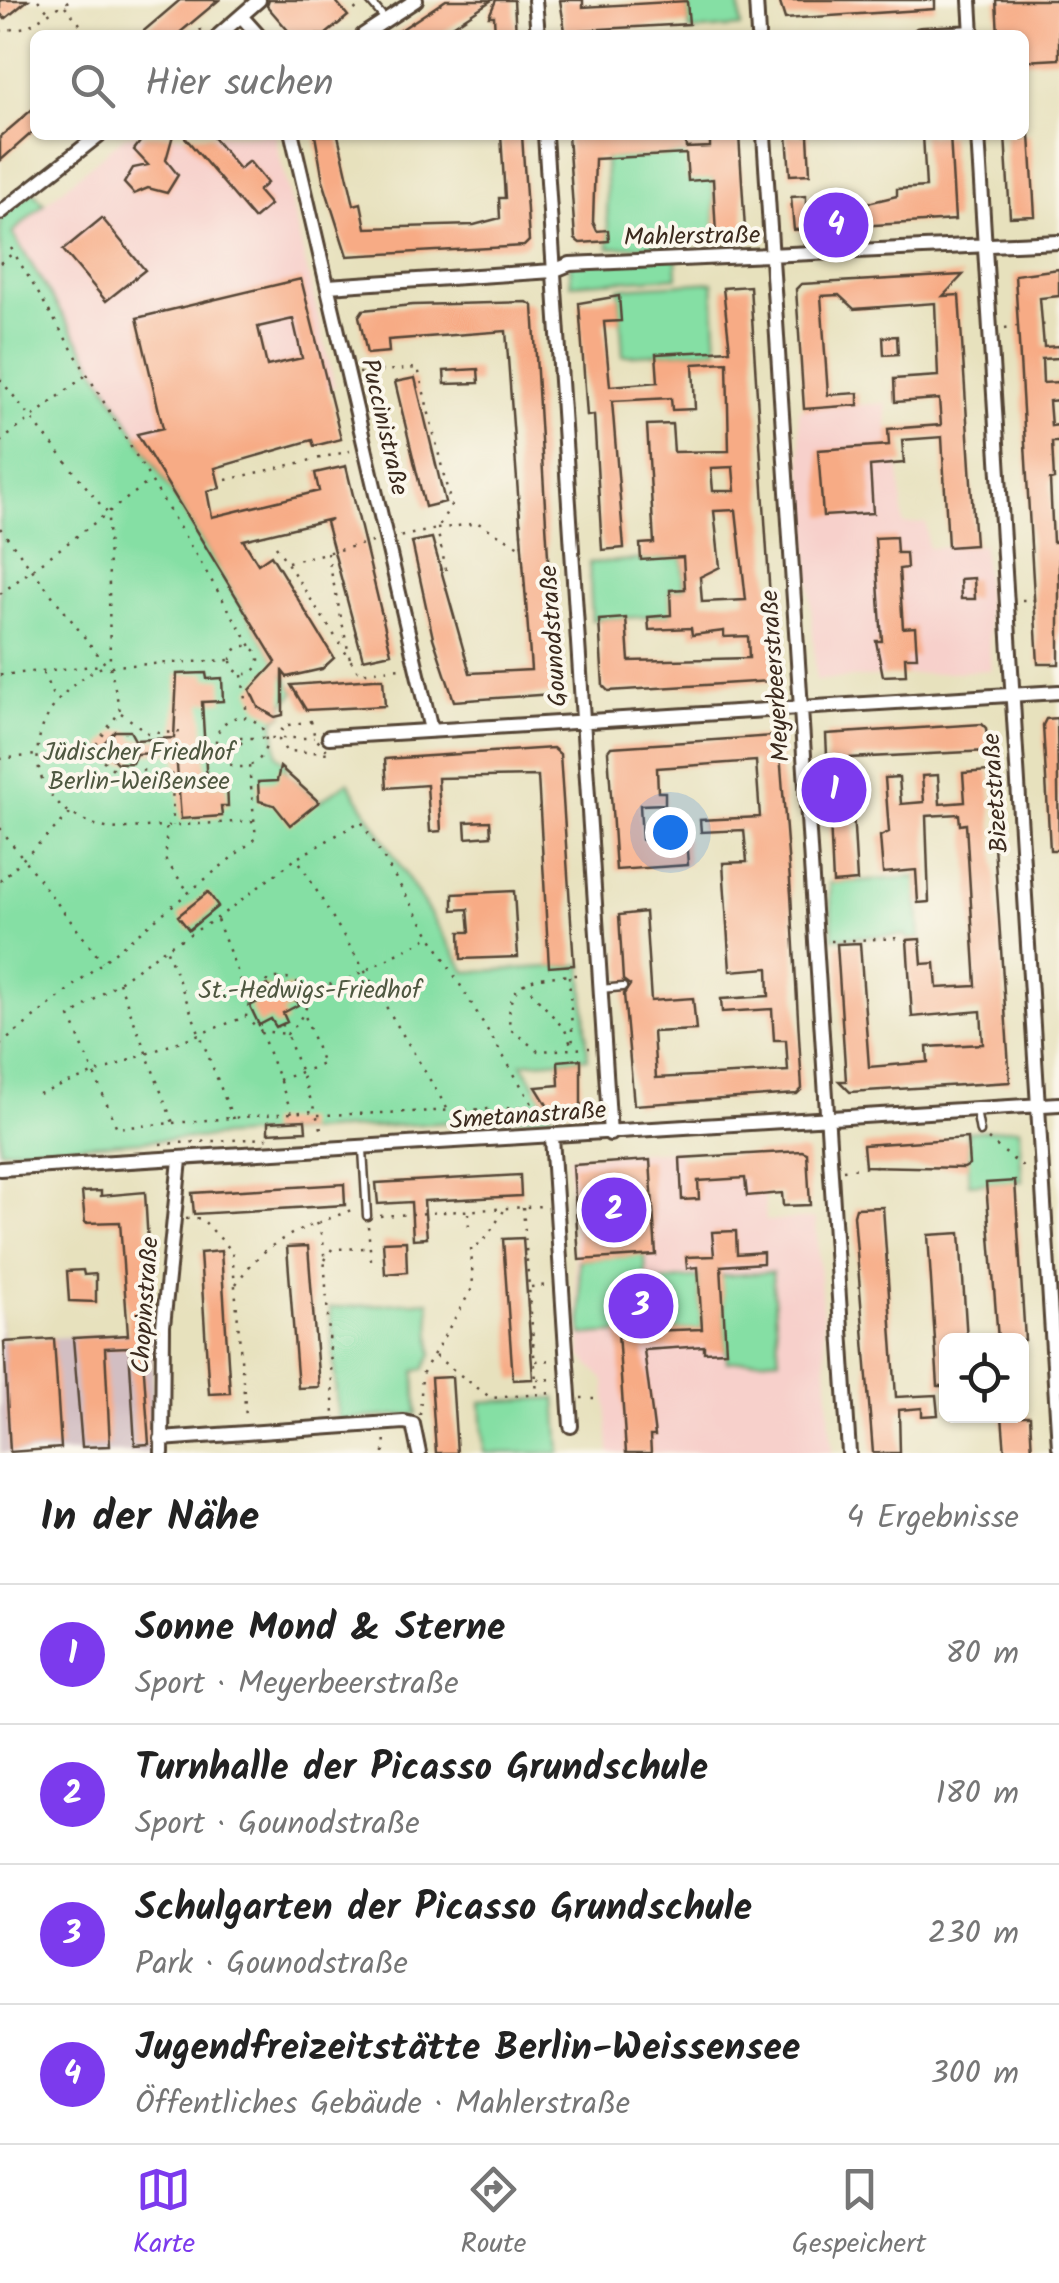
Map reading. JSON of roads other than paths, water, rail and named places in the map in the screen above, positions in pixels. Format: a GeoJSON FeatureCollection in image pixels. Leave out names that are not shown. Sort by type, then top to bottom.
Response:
{"type":"FeatureCollection","features":[{"type":"Feature","properties":{"kind":"street"},"geometry":{"type":"LineString","coordinates":[[225,30],[259,0]]}},
{"type":"Feature","properties":{"kind":"street"},"geometry":{"type":"LineString","coordinates":[[371,30],[416,0]]}},
{"type":"Feature","properties":{"kind":"street"},"geometry":{"type":"LineString","coordinates":[[535,0],[538,30]]}},
{"type":"Feature","properties":{"kind":"street"},"geometry":{"type":"LineString","coordinates":[[756,0],[758,30]]}},
{"type":"Feature","properties":{"kind":"street"},"geometry":{"type":"LineString","coordinates":[[970,0],[972,30]]}},
{"type":"Feature","properties":{"kind":"street"},"geometry":{"type":"LineString","coordinates":[[241,16],[254,30]]}},
{"type":"Feature","properties":{"kind":"street"},"geometry":{"type":"LineString","coordinates":[[0,213],[93,140]]}},
{"type":"Feature","properties":{"kind":"street","name":"Puccinistraße"},"geometry":{"type":"LineString","coordinates":[[293,140],[431,730]]}},
{"type":"Feature","properties":{"kind":"street","name":"Gounodstraße"},"geometry":{"type":"LineString","coordinates":[[545,140],[610,1134]]}},
{"type":"Feature","properties":{"kind":"street","name":"Meyerbeerstraße"},"geometry":{"type":"LineString","coordinates":[[764,140],[849,1453]]}},
{"type":"Feature","properties":{"kind":"street","name":"Bizetstraße"},"geometry":{"type":"LineString","coordinates":[[978,140],[1059,1447]]}},
{"type":"Feature","properties":{"kind":"street","name":"Mahlerstraße"},"geometry":{"type":"LineString","coordinates":[[328,286],[553,271],[567,264],[772,258],[1059,242]]}},
{"type":"Feature","properties":{"kind":"street"},"geometry":{"type":"LineString","coordinates":[[322,737],[1059,692]]}},
{"type":"Feature","properties":{"kind":"street","name":"Smetanastraße"},"geometry":{"type":"LineString","coordinates":[[0,1169],[1059,1104]]}},
{"type":"Feature","properties":{"kind":"street"},"geometry":{"type":"LineString","coordinates":[[552,1137],[571,1426]]}},
{"type":"Feature","properties":{"kind":"street","name":"Chopinstraße"},"geometry":{"type":"LineString","coordinates":[[162,1446],[164,1326],[180,1160]]}},
{"type":"Feature","properties":{"kind":"street"},"geometry":{"type":"LineString","coordinates":[[162,1446],[247,1433],[413,1424],[419,1453]]}},
{"type":"Feature","properties":{"kind":"lane"},"geometry":{"type":"LineString","coordinates":[[369,0],[386,20]]}},
{"type":"Feature","properties":{"kind":"lane"},"geometry":{"type":"LineString","coordinates":[[600,989],[622,987]]}},
{"type":"Feature","properties":{"kind":"lane"},"geometry":{"type":"LineString","coordinates":[[976,1110],[980,1132]]}},
{"type":"Feature","properties":{"kind":"lane"},"geometry":{"type":"LineString","coordinates":[[362,1149],[367,1216]]}},
{"type":"Feature","properties":{"kind":"place","name":"Jugendfreizeitstätte Berlin-Weissensee"},"geometry":{"type":"Point","coordinates":[836,225]}},
{"type":"Feature","properties":{"kind":"place","name":"Sonne Mond & Sterne"},"geometry":{"type":"Point","coordinates":[834,790]}},
{"type":"Feature","properties":{"kind":"place","name":"Turnhalle der Picasso Grundschule"},"geometry":{"type":"Point","coordinates":[614,1210]}},
{"type":"Feature","properties":{"kind":"place","name":"Schulgarten der Picasso Grundschule"},"geometry":{"type":"Point","coordinates":[641,1306]}},
{"type":"Feature","properties":{"kind":"park label","name":"Jüdischer Friedhof Berlin-Weißensee"},"geometry":{"type":"Point","coordinates":[139,768]}},
{"type":"Feature","properties":{"kind":"park label","name":"St.-Hedwigs-Friedhof"},"geometry":{"type":"Point","coordinates":[310,991]}}]}
